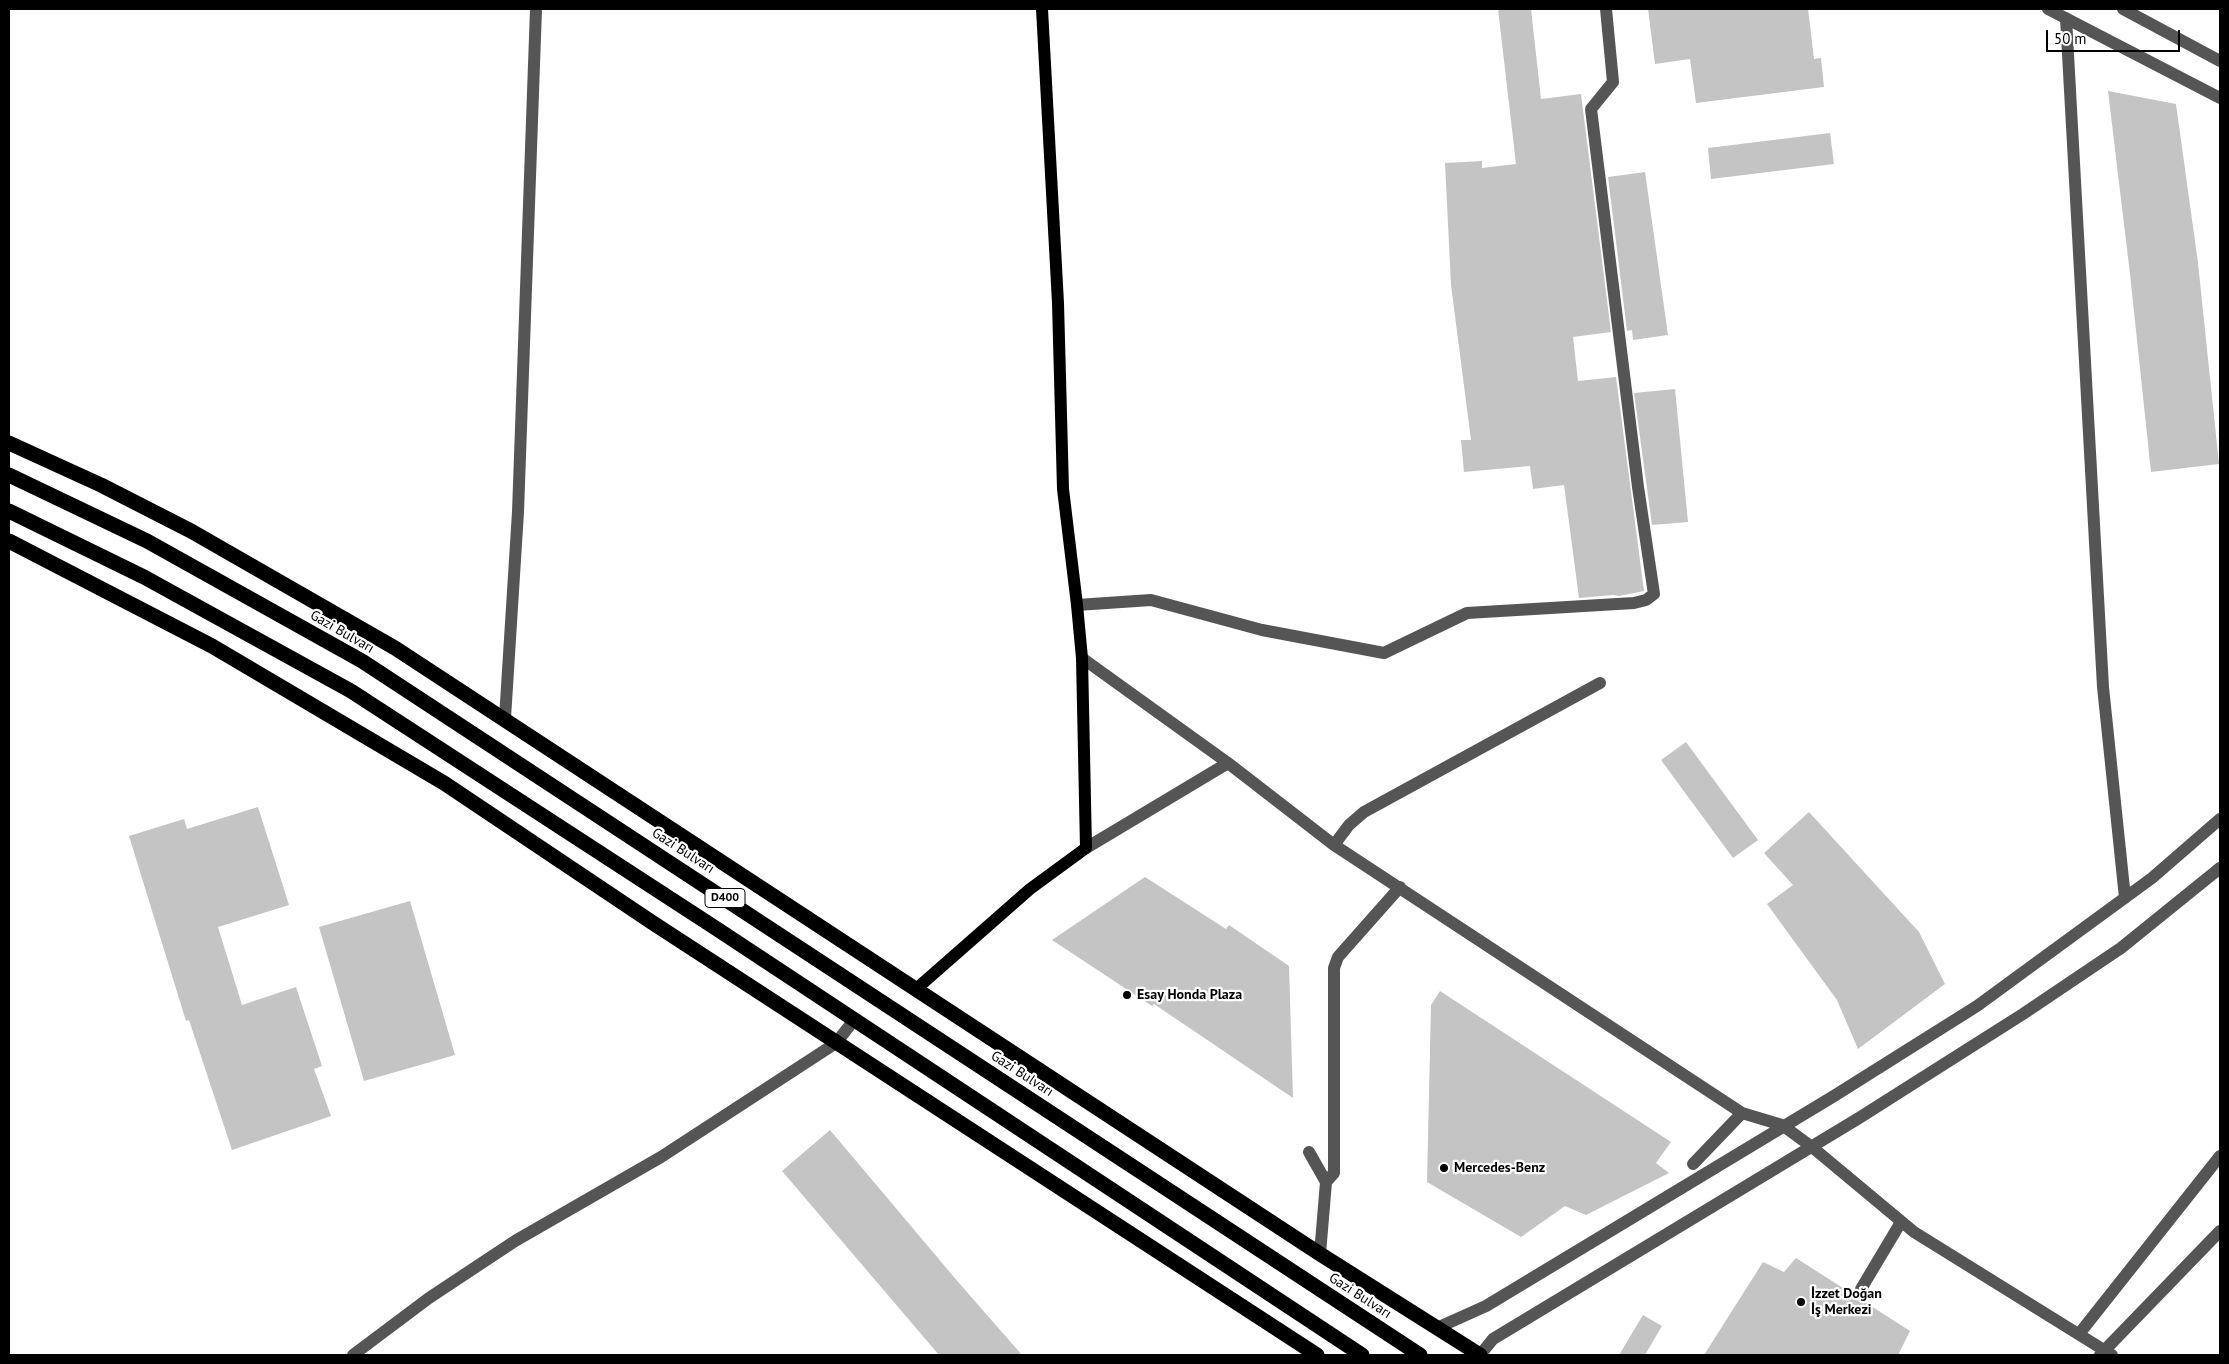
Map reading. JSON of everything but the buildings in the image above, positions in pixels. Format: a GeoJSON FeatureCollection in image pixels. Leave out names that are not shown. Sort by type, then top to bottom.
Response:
{"type":"FeatureCollection","features":[{"type":"Feature","properties":{"kind":"highway"},"geometry":{"type":"LineString","coordinates":[[9,443],[101,485],[191,531],[395,648],[505,718],[1320,1254],[1480,1355]]}},
{"type":"Feature","properties":{"kind":"highway","name":"Gazi Bulvarı"},"geometry":{"type":"LineString","coordinates":[[9,475],[147,541],[362,661],[1420,1355]]}},
{"type":"Feature","properties":{"kind":"highway","name":"D400"},"geometry":{"type":"LineString","coordinates":[[9,511],[144,577],[351,691],[1362,1355]]}},
{"type":"Feature","properties":{"kind":"highway"},"geometry":{"type":"LineString","coordinates":[[9,541],[212,646],[444,782],[836,1043],[1317,1355]]}},
{"type":"Feature","properties":{"kind":"main road"},"geometry":{"type":"LineString","coordinates":[[916,990],[1030,889],[1086,848],[1082,658],[1078,604],[1063,489],[1058,303],[1042,9]]}},
{"type":"Feature","properties":{"kind":"street"},"geometry":{"type":"LineString","coordinates":[[505,718],[518,512],[536,9]]}},
{"type":"Feature","properties":{"kind":"street"},"geometry":{"type":"LineString","coordinates":[[1078,604],[1152,600],[1262,630],[1384,653],[1467,612],[1634,603],[1646,600],[1654,594],[1638,487],[1590,109],[1613,82],[1606,9]]}},
{"type":"Feature","properties":{"kind":"street"},"geometry":{"type":"LineString","coordinates":[[2048,9],[2220,98]]}},
{"type":"Feature","properties":{"kind":"street"},"geometry":{"type":"LineString","coordinates":[[2124,9],[2220,61]]}},
{"type":"Feature","properties":{"kind":"street"},"geometry":{"type":"LineString","coordinates":[[2066,18],[2103,687],[2125,898]]}},
{"type":"Feature","properties":{"kind":"street"},"geometry":{"type":"LineString","coordinates":[[1082,658],[1228,763],[1334,845],[1742,1113],[1782,1125],[1812,1147],[1914,1232],[2079,1334],[2106,1353],[2220,1230]]}},
{"type":"Feature","properties":{"kind":"street"},"geometry":{"type":"LineString","coordinates":[[1334,845],[1349,825],[1364,812],[1600,683]]}},
{"type":"Feature","properties":{"kind":"street"},"geometry":{"type":"LineString","coordinates":[[1086,848],[1228,763]]}},
{"type":"Feature","properties":{"kind":"street"},"geometry":{"type":"LineString","coordinates":[[1437,1328],[1486,1306],[1782,1125],[1834,1096],[1977,1006],[2152,878],[2220,819]]}},
{"type":"Feature","properties":{"kind":"street"},"geometry":{"type":"LineString","coordinates":[[1480,1355],[1493,1338],[1812,1147],[2007,1024],[2122,948],[2220,868]]}},
{"type":"Feature","properties":{"kind":"street"},"geometry":{"type":"LineString","coordinates":[[1326,1182],[1334,1173],[1334,968],[1338,957],[1400,887]]}},
{"type":"Feature","properties":{"kind":"street"},"geometry":{"type":"LineString","coordinates":[[353,1355],[429,1298],[515,1241],[662,1157],[836,1043],[854,1020]]}},
{"type":"Feature","properties":{"kind":"street"},"geometry":{"type":"LineString","coordinates":[[1693,1164],[1742,1113]]}},
{"type":"Feature","properties":{"kind":"street"},"geometry":{"type":"LineString","coordinates":[[1309,1152],[1326,1182],[1320,1254]]}},
{"type":"Feature","properties":{"kind":"street"},"geometry":{"type":"LineString","coordinates":[[2079,1334],[2220,1156]]}},
{"type":"Feature","properties":{"kind":"street"},"geometry":{"type":"LineString","coordinates":[[1861,1289],[1901,1222]]}},
{"type":"Feature","properties":{"kind":"place","name":"Esay Honda Plaza"},"geometry":{"type":"Point","coordinates":[1127,995]}},
{"type":"Feature","properties":{"kind":"place","name":"Mercedes-Benz"},"geometry":{"type":"Point","coordinates":[1444,1168]}},
{"type":"Feature","properties":{"kind":"place","name":"İzzet Doğan İş Merkezi"},"geometry":{"type":"Point","coordinates":[1801,1302]}}]}
